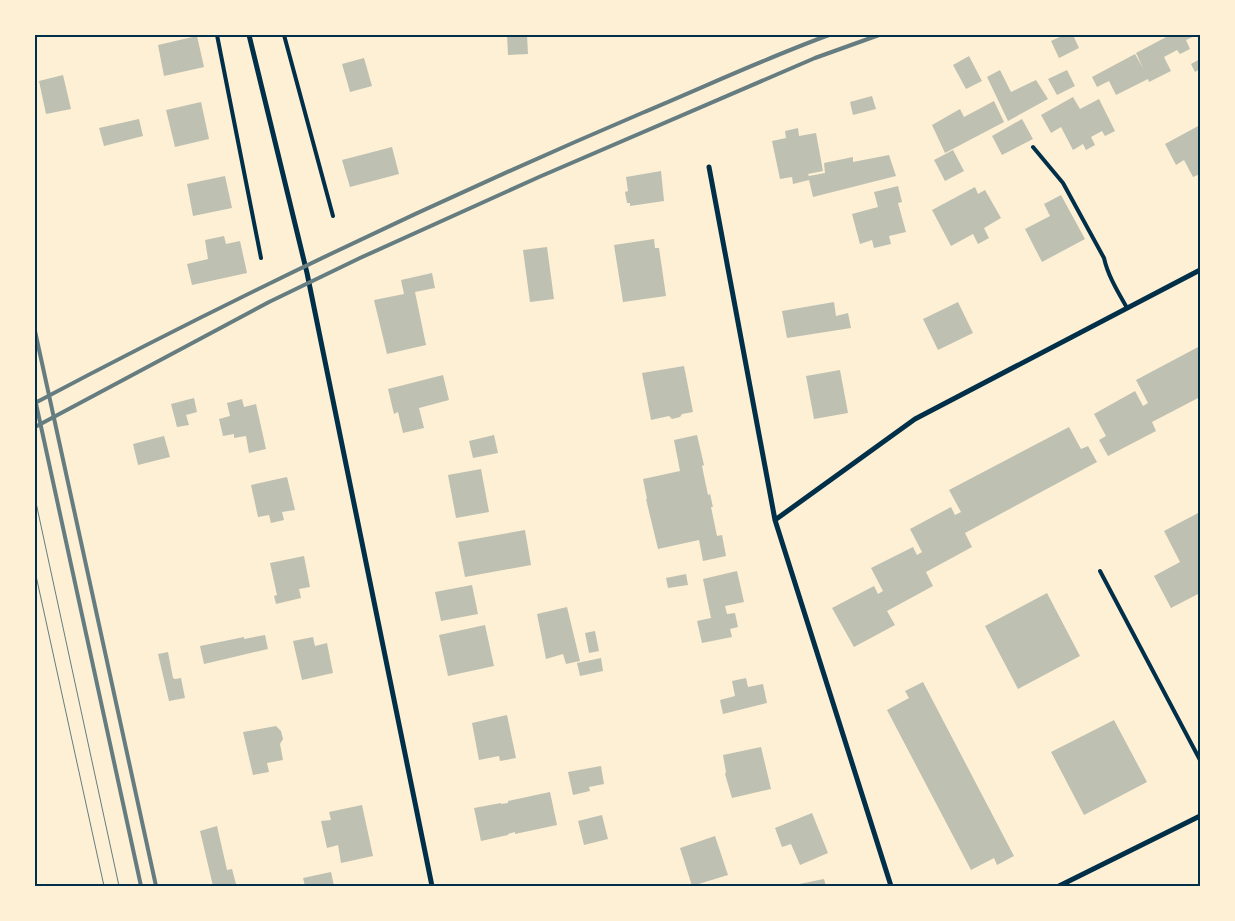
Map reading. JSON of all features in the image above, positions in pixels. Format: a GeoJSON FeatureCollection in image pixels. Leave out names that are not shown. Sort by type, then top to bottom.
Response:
{"type":"FeatureCollection","features":[{"type":"Feature","properties":{"kind":"street"},"geometry":{"type":"LineString","coordinates":[[249,35],[307,274],[432,886]]}},
{"type":"Feature","properties":{"kind":"street"},"geometry":{"type":"LineString","coordinates":[[709,167],[775,520],[891,886]]}},
{"type":"Feature","properties":{"kind":"street"},"geometry":{"type":"LineString","coordinates":[[775,520],[915,419],[1200,270]]}},
{"type":"Feature","properties":{"kind":"street"},"geometry":{"type":"LineString","coordinates":[[1059,886],[1200,816]]}},
{"type":"Feature","properties":{"kind":"lane"},"geometry":{"type":"LineString","coordinates":[[217,35],[261,258]]}},
{"type":"Feature","properties":{"kind":"lane"},"geometry":{"type":"LineString","coordinates":[[284,35],[332,216]]}},
{"type":"Feature","properties":{"kind":"lane"},"geometry":{"type":"LineString","coordinates":[[1033,147],[1063,183],[1104,258],[1112,281],[1127,308]]}},
{"type":"Feature","properties":{"kind":"lane"},"geometry":{"type":"LineString","coordinates":[[1100,571],[1200,760]]}},
{"type":"Feature","properties":{"kind":"building"},"geometry":{"type":"Polygon","coordinates":[[[507,35],[527,35],[528,54],[508,55],[507,35]]]}},
{"type":"Feature","properties":{"kind":"building"},"geometry":{"type":"Polygon","coordinates":[[[1064,35],[1073,35],[1079,48],[1059,58],[1051,41],[1064,35]]]}},
{"type":"Feature","properties":{"kind":"building"},"geometry":{"type":"Polygon","coordinates":[[[1170,35],[1197,35],[1186,40],[1190,49],[1180,54],[1177,50],[1164,57],[1171,71],[1149,82],[1148,79],[1116,95],[1109,81],[1097,87],[1092,77],[1135,54],[1143,68],[1136,53],[1170,35]]]}},
{"type":"Feature","properties":{"kind":"building"},"geometry":{"type":"Polygon","coordinates":[[[197,36],[204,67],[164,76],[158,45],[197,36]]]}},
{"type":"Feature","properties":{"kind":"building"},"geometry":{"type":"Polygon","coordinates":[[[969,56],[982,81],[966,89],[953,65],[969,56]]]}},
{"type":"Feature","properties":{"kind":"building"},"geometry":{"type":"Polygon","coordinates":[[[364,58],[372,86],[350,92],[342,64],[364,58]]]}},
{"type":"Feature","properties":{"kind":"building"},"geometry":{"type":"Polygon","coordinates":[[[1200,59],[1200,69],[1195,72],[1191,64],[1200,59]]]}},
{"type":"Feature","properties":{"kind":"building"},"geometry":{"type":"Polygon","coordinates":[[[1000,70],[1011,92],[1036,80],[1048,99],[1008,121],[987,77],[1000,70]]]}},
{"type":"Feature","properties":{"kind":"building"},"geometry":{"type":"Polygon","coordinates":[[[1067,70],[1075,86],[1057,95],[1048,79],[1067,70]]]}},
{"type":"Feature","properties":{"kind":"building"},"geometry":{"type":"Polygon","coordinates":[[[63,75],[71,109],[46,114],[39,81],[63,75]]]}},
{"type":"Feature","properties":{"kind":"building"},"geometry":{"type":"Polygon","coordinates":[[[872,96],[876,109],[853,115],[850,102],[872,96]]]}},
{"type":"Feature","properties":{"kind":"building"},"geometry":{"type":"Polygon","coordinates":[[[1073,97],[1080,109],[1099,99],[1115,131],[1105,136],[1102,131],[1091,137],[1095,145],[1086,150],[1083,144],[1073,150],[1061,127],[1051,133],[1041,115],[1073,97]]]}},
{"type":"Feature","properties":{"kind":"building"},"geometry":{"type":"Polygon","coordinates":[[[994,101],[1004,122],[945,153],[932,125],[960,109],[964,117],[994,101]]]}},
{"type":"Feature","properties":{"kind":"building"},"geometry":{"type":"Polygon","coordinates":[[[201,102],[209,139],[175,147],[166,110],[201,102]]]}},
{"type":"Feature","properties":{"kind":"building"},"geometry":{"type":"Polygon","coordinates":[[[139,119],[143,136],[104,146],[99,128],[139,119]]]}},
{"type":"Feature","properties":{"kind":"building"},"geometry":{"type":"Polygon","coordinates":[[[1022,119],[1033,139],[1002,155],[992,136],[1022,119]]]}},
{"type":"Feature","properties":{"kind":"building"},"geometry":{"type":"Polygon","coordinates":[[[1200,125],[1200,174],[1193,177],[1184,160],[1176,165],[1165,144],[1200,125]]]}},
{"type":"Feature","properties":{"kind":"building"},"geometry":{"type":"Polygon","coordinates":[[[798,128],[799,136],[816,133],[823,171],[808,174],[809,176],[825,173],[824,163],[853,157],[853,162],[889,155],[896,176],[813,197],[809,180],[793,184],[792,177],[780,179],[772,141],[786,138],[785,131],[798,128]]]}},
{"type":"Feature","properties":{"kind":"building"},"geometry":{"type":"Polygon","coordinates":[[[392,147],[399,174],[350,187],[342,160],[392,147]]]}},
{"type":"Feature","properties":{"kind":"building"},"geometry":{"type":"Polygon","coordinates":[[[953,150],[964,171],[945,181],[934,160],[953,150]]]}},
{"type":"Feature","properties":{"kind":"building"},"geometry":{"type":"Polygon","coordinates":[[[661,171],[664,201],[630,206],[630,203],[627,203],[625,192],[628,191],[626,177],[661,171]]]}},
{"type":"Feature","properties":{"kind":"building"},"geometry":{"type":"Polygon","coordinates":[[[225,176],[232,208],[193,216],[187,184],[225,176]]]}},
{"type":"Feature","properties":{"kind":"building"},"geometry":{"type":"Polygon","coordinates":[[[898,186],[902,202],[898,203],[906,232],[889,236],[891,244],[874,248],[872,240],[860,244],[852,214],[878,207],[874,192],[898,186]]]}},
{"type":"Feature","properties":{"kind":"building"},"geometry":{"type":"Polygon","coordinates":[[[975,187],[978,194],[985,190],[1001,218],[984,228],[989,238],[978,244],[973,234],[951,246],[932,210],[975,187]]]}},
{"type":"Feature","properties":{"kind":"building"},"geometry":{"type":"Polygon","coordinates":[[[1061,195],[1085,239],[1042,262],[1025,229],[1050,216],[1044,204],[1061,195]]]}},
{"type":"Feature","properties":{"kind":"building"},"geometry":{"type":"Polygon","coordinates":[[[224,236],[226,244],[240,241],[247,273],[192,285],[187,264],[208,259],[205,240],[224,236]]]}},
{"type":"Feature","properties":{"kind":"building"},"geometry":{"type":"Polygon","coordinates":[[[654,239],[655,248],[659,248],[666,296],[623,302],[614,245],[654,239]]]}},
{"type":"Feature","properties":{"kind":"building"},"geometry":{"type":"Polygon","coordinates":[[[547,247],[554,299],[530,302],[523,250],[547,247]]]}},
{"type":"Feature","properties":{"kind":"building"},"geometry":{"type":"Polygon","coordinates":[[[432,273],[435,288],[415,292],[426,345],[387,354],[374,300],[404,294],[401,280],[432,273]]]}},
{"type":"Feature","properties":{"kind":"building"},"geometry":{"type":"Polygon","coordinates":[[[834,302],[836,316],[848,313],[851,328],[787,338],[782,311],[834,302]]]}},
{"type":"Feature","properties":{"kind":"building"},"geometry":{"type":"Polygon","coordinates":[[[958,302],[973,333],[938,350],[923,319],[958,302]]]}},
{"type":"Feature","properties":{"kind":"building"},"geometry":{"type":"Polygon","coordinates":[[[1200,346],[1200,397],[1152,422],[1156,431],[1108,456],[1099,440],[1106,436],[1094,414],[1135,391],[1143,406],[1148,403],[1136,380],[1200,346]]]}},
{"type":"Feature","properties":{"kind":"building"},"geometry":{"type":"Polygon","coordinates":[[[684,366],[693,412],[682,414],[680,417],[672,419],[669,416],[651,420],[642,373],[684,366]]]}},
{"type":"Feature","properties":{"kind":"building"},"geometry":{"type":"Polygon","coordinates":[[[840,370],[848,413],[814,419],[806,376],[840,370]]]}},
{"type":"Feature","properties":{"kind":"building"},"geometry":{"type":"Polygon","coordinates":[[[443,375],[449,400],[419,408],[424,428],[403,433],[398,412],[394,414],[388,389],[443,375]]]}},
{"type":"Feature","properties":{"kind":"building"},"geometry":{"type":"Polygon","coordinates":[[[194,398],[197,412],[186,415],[189,425],[177,427],[171,404],[194,398]]]}},
{"type":"Feature","properties":{"kind":"building"},"geometry":{"type":"Polygon","coordinates":[[[242,399],[244,407],[256,404],[266,449],[249,453],[246,436],[234,438],[234,434],[223,436],[219,419],[230,416],[227,403],[242,399]]]}},
{"type":"Feature","properties":{"kind":"building"},"geometry":{"type":"Polygon","coordinates":[[[1069,427],[1081,449],[1088,446],[1097,462],[965,533],[972,547],[926,572],[933,586],[887,611],[895,625],[854,647],[832,608],[874,586],[878,594],[883,591],[871,568],[913,547],[917,555],[922,552],[910,529],[951,507],[955,515],[961,512],[949,490],[1069,427]]]}},
{"type":"Feature","properties":{"kind":"building"},"geometry":{"type":"Polygon","coordinates":[[[494,435],[498,453],[473,458],[469,441],[494,435]]]}},
{"type":"Feature","properties":{"kind":"building"},"geometry":{"type":"Polygon","coordinates":[[[697,435],[708,495],[710,494],[713,507],[711,507],[717,536],[722,535],[726,556],[703,561],[699,540],[658,549],[643,479],[680,471],[674,440],[697,435]]]}},
{"type":"Feature","properties":{"kind":"building"},"geometry":{"type":"Polygon","coordinates":[[[164,436],[170,457],[138,465],[133,444],[164,436]]]}},
{"type":"Feature","properties":{"kind":"building"},"geometry":{"type":"Polygon","coordinates":[[[481,469],[489,512],[456,518],[448,475],[481,469]]]}},
{"type":"Feature","properties":{"kind":"building"},"geometry":{"type":"Polygon","coordinates":[[[287,477],[295,510],[282,512],[284,520],[271,523],[269,515],[258,517],[251,485],[287,477]]]}},
{"type":"Feature","properties":{"kind":"building"},"geometry":{"type":"Polygon","coordinates":[[[1200,512],[1200,593],[1171,608],[1154,576],[1180,562],[1164,531],[1200,512]]]}},
{"type":"Feature","properties":{"kind":"building"},"geometry":{"type":"Polygon","coordinates":[[[525,530],[531,565],[465,577],[458,542],[525,530]]]}},
{"type":"Feature","properties":{"kind":"building"},"geometry":{"type":"Polygon","coordinates":[[[304,556],[310,587],[299,589],[301,598],[276,604],[274,596],[277,595],[270,563],[304,556]]]}},
{"type":"Feature","properties":{"kind":"building"},"geometry":{"type":"Polygon","coordinates":[[[737,571],[744,602],[725,606],[727,614],[735,613],[738,627],[730,629],[732,637],[702,643],[697,621],[711,618],[703,579],[737,571]]]}},
{"type":"Feature","properties":{"kind":"building"},"geometry":{"type":"Polygon","coordinates":[[[686,574],[688,585],[668,588],[666,578],[686,574]]]}},
{"type":"Feature","properties":{"kind":"building"},"geometry":{"type":"Polygon","coordinates":[[[472,585],[478,614],[441,621],[435,592],[472,585]]]}},
{"type":"Feature","properties":{"kind":"building"},"geometry":{"type":"Polygon","coordinates":[[[1047,593],[1080,656],[1018,689],[985,626],[1047,593]]]}},
{"type":"Feature","properties":{"kind":"building"},"geometry":{"type":"Polygon","coordinates":[[[567,607],[580,661],[566,664],[563,654],[546,659],[537,614],[567,607]]]}},
{"type":"Feature","properties":{"kind":"building"},"geometry":{"type":"Polygon","coordinates":[[[485,625],[494,666],[448,676],[439,635],[485,625]]]}},
{"type":"Feature","properties":{"kind":"building"},"geometry":{"type":"Polygon","coordinates":[[[595,631],[599,651],[589,653],[585,633],[595,631]]]}},
{"type":"Feature","properties":{"kind":"building"},"geometry":{"type":"Polygon","coordinates":[[[265,635],[268,649],[204,664],[200,646],[244,637],[244,639],[265,635]]]}},
{"type":"Feature","properties":{"kind":"building"},"geometry":{"type":"Polygon","coordinates":[[[313,637],[315,646],[327,643],[333,673],[302,680],[293,641],[313,637]]]}},
{"type":"Feature","properties":{"kind":"building"},"geometry":{"type":"Polygon","coordinates":[[[168,652],[173,678],[181,678],[185,698],[169,701],[158,654],[168,652]]]}},
{"type":"Feature","properties":{"kind":"building"},"geometry":{"type":"Polygon","coordinates":[[[601,658],[603,671],[580,676],[577,663],[601,658]]]}},
{"type":"Feature","properties":{"kind":"building"},"geometry":{"type":"Polygon","coordinates":[[[746,678],[748,687],[763,684],[767,703],[723,714],[720,700],[735,696],[732,681],[746,678]]]}},
{"type":"Feature","properties":{"kind":"building"},"geometry":{"type":"Polygon","coordinates":[[[923,682],[1014,856],[997,865],[994,858],[971,870],[887,710],[909,698],[905,691],[923,682]]]}},
{"type":"Feature","properties":{"kind":"building"},"geometry":{"type":"Polygon","coordinates":[[[507,715],[516,758],[500,761],[499,756],[479,760],[472,723],[507,715]]]}},
{"type":"Feature","properties":{"kind":"building"},"geometry":{"type":"Polygon","coordinates":[[[1114,720],[1147,782],[1084,815],[1051,752],[1114,720]]]}},
{"type":"Feature","properties":{"kind":"building"},"geometry":{"type":"Polygon","coordinates":[[[276,726],[281,731],[283,739],[280,744],[283,760],[267,763],[269,772],[253,775],[243,732],[276,726]]]}},
{"type":"Feature","properties":{"kind":"building"},"geometry":{"type":"Polygon","coordinates":[[[761,747],[771,789],[732,798],[725,774],[723,755],[761,747]]]}},
{"type":"Feature","properties":{"kind":"building"},"geometry":{"type":"Polygon","coordinates":[[[601,766],[604,784],[589,787],[590,791],[573,795],[568,772],[601,766]]]}},
{"type":"Feature","properties":{"kind":"building"},"geometry":{"type":"Polygon","coordinates":[[[550,792],[557,825],[515,834],[515,832],[481,841],[474,808],[508,803],[508,801],[550,792]]]}},
{"type":"Feature","properties":{"kind":"building"},"geometry":{"type":"Polygon","coordinates":[[[362,805],[373,856],[341,863],[338,845],[327,848],[321,821],[331,820],[329,812],[362,805]]]}},
{"type":"Feature","properties":{"kind":"building"},"geometry":{"type":"Polygon","coordinates":[[[812,813],[828,853],[800,865],[791,844],[782,847],[775,828],[812,813]]]}},
{"type":"Feature","properties":{"kind":"building"},"geometry":{"type":"Polygon","coordinates":[[[602,815],[608,839],[584,845],[578,821],[602,815]]]}},
{"type":"Feature","properties":{"kind":"building"},"geometry":{"type":"Polygon","coordinates":[[[217,826],[227,870],[232,869],[236,884],[213,886],[200,831],[217,826]]]}},
{"type":"Feature","properties":{"kind":"building"},"geometry":{"type":"Polygon","coordinates":[[[715,836],[728,875],[692,886],[680,848],[715,836]]]}},
{"type":"Feature","properties":{"kind":"building"},"geometry":{"type":"Polygon","coordinates":[[[331,872],[334,886],[305,886],[303,878],[331,872]]]}},
{"type":"Feature","properties":{"kind":"building"},"geometry":{"type":"Polygon","coordinates":[[[824,879],[826,886],[794,886],[794,885],[824,879]]]}},
{"type":"Feature","properties":{"kind":"tram line"},"geometry":{"type":"LineString","coordinates":[[35,498],[119,886]]}},
{"type":"Feature","properties":{"kind":"tram line"},"geometry":{"type":"LineString","coordinates":[[35,571],[104,886]]}},
{"type":"Feature","properties":{"kind":"railway"},"geometry":{"type":"LineString","coordinates":[[35,403],[260,288],[412,216],[565,146],[758,63],[829,35]]}},
{"type":"Feature","properties":{"kind":"railway"},"geometry":{"type":"LineString","coordinates":[[35,427],[269,302],[360,258],[539,177],[815,58],[879,35]]}},
{"type":"Feature","properties":{"kind":"railway"},"geometry":{"type":"LineString","coordinates":[[35,331],[156,886]]}},
{"type":"Feature","properties":{"kind":"railway"},"geometry":{"type":"LineString","coordinates":[[35,399],[141,886]]}}]}
